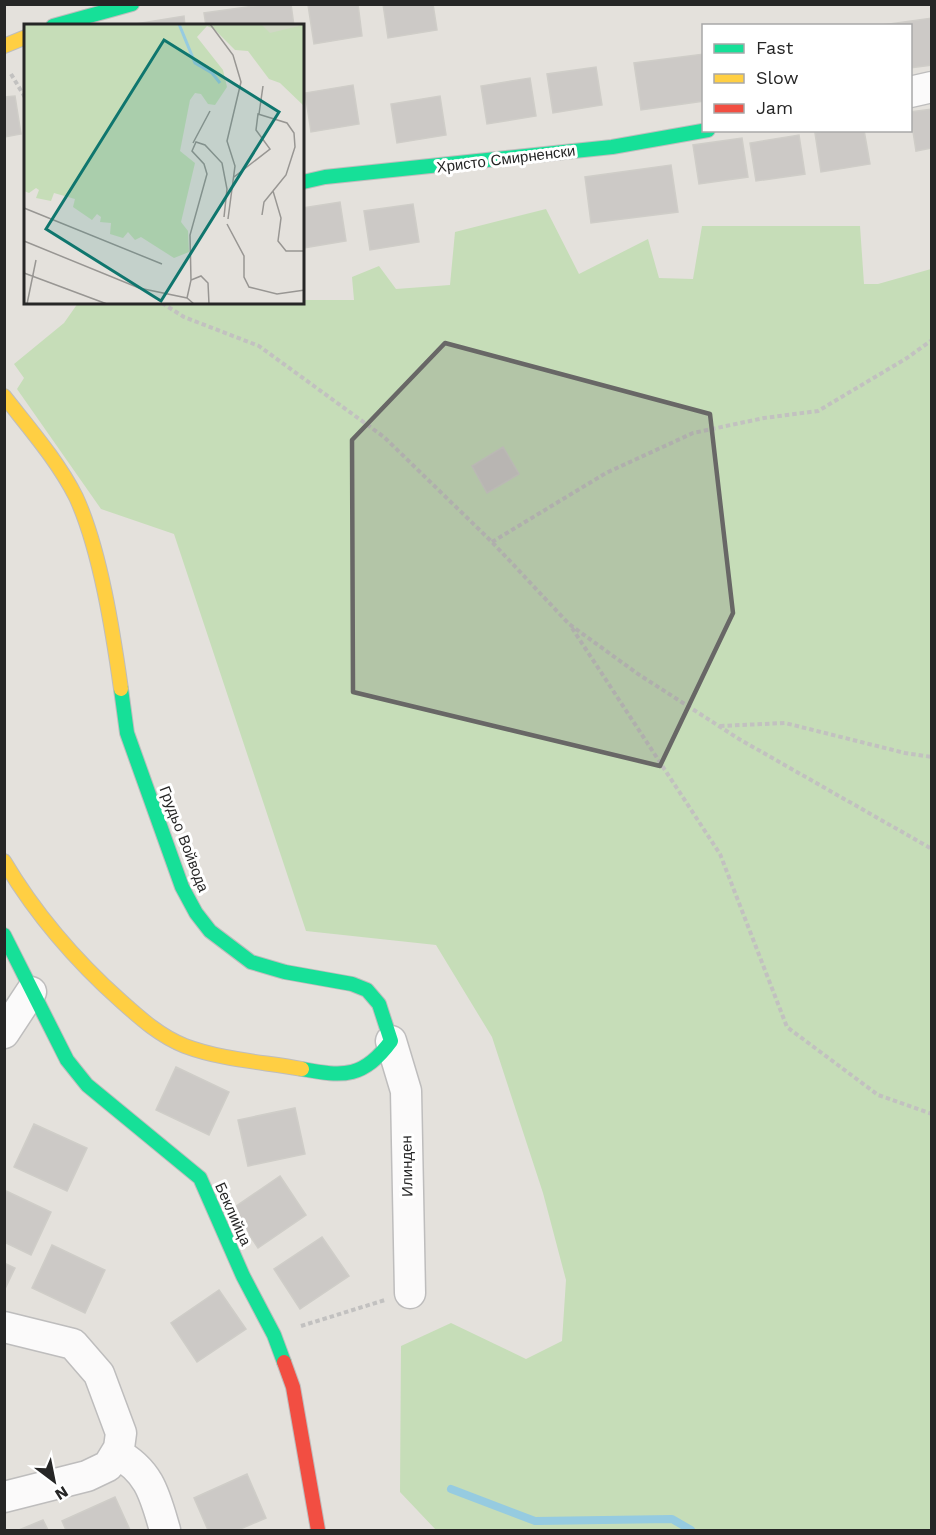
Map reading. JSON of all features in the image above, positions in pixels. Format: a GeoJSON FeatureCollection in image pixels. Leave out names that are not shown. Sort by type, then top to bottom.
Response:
{"type":"FeatureCollection","features":[{"type":"Feature","properties":{"kind":"street"},"geometry":{"type":"LineString","coordinates":[[58,24],[132,4]]}},
{"type":"Feature","properties":{"kind":"street"},"geometry":{"type":"LineString","coordinates":[[4,46],[24,38]]}},
{"type":"Feature","properties":{"kind":"street"},"geometry":{"type":"LineString","coordinates":[[912,92],[932,87]]}},
{"type":"Feature","properties":{"kind":"street","name":"Христо Смирненски"},"geometry":{"type":"LineString","coordinates":[[304,182],[326,177],[612,147],[702,131]]}},
{"type":"Feature","properties":{"kind":"street","name":"Грудьо Войвода"},"geometry":{"type":"LineString","coordinates":[[4,396],[44,448],[75,496],[92,538],[119,675],[127,734],[182,887],[196,913],[210,931],[251,962],[285,972],[352,984],[367,990],[379,1004],[391,1041]]}},
{"type":"Feature","properties":{"kind":"street"},"geometry":{"type":"LineString","coordinates":[[4,861],[25,898],[53,937],[97,981],[153,1029],[188,1047],[314,1071],[354,1074],[367,1070],[380,1058],[391,1041]]}},
{"type":"Feature","properties":{"kind":"street","name":"Беклийца"},"geometry":{"type":"LineString","coordinates":[[4,935],[67,1060],[87,1085],[200,1178],[243,1276],[274,1335],[293,1387],[318,1530]]}},
{"type":"Feature","properties":{"kind":"street"},"geometry":{"type":"LineString","coordinates":[[4,1033],[31,992]]}},
{"type":"Feature","properties":{"kind":"street","name":"Илинден"},"geometry":{"type":"LineString","coordinates":[[391,1041],[405,1091],[410,1293]]}},
{"type":"Feature","properties":{"kind":"street"},"geometry":{"type":"LineString","coordinates":[[4,1327],[73,1344],[99,1374],[121,1433],[116,1453],[108,1466],[87,1476],[4,1497]]}},
{"type":"Feature","properties":{"kind":"street"},"geometry":{"type":"LineString","coordinates":[[116,1453],[129,1460],[142,1472],[154,1494],[165,1530]]}},
{"type":"Feature","properties":{"kind":"path"},"geometry":{"type":"LineString","coordinates":[[7,68],[24,96]]}},
{"type":"Feature","properties":{"kind":"path"},"geometry":{"type":"LineString","coordinates":[[164,304],[184,317],[259,346],[384,437],[492,542],[569,624],[720,854],[787,1027],[878,1095],[932,1114]]}},
{"type":"Feature","properties":{"kind":"path"},"geometry":{"type":"LineString","coordinates":[[492,542],[606,473],[693,433],[764,418],[818,411],[907,358],[932,340]]}},
{"type":"Feature","properties":{"kind":"path"},"geometry":{"type":"LineString","coordinates":[[569,624],[638,674],[719,726],[932,849]]}},
{"type":"Feature","properties":{"kind":"path"},"geometry":{"type":"LineString","coordinates":[[719,726],[785,723],[905,753],[932,757]]}},
{"type":"Feature","properties":{"kind":"path"},"geometry":{"type":"LineString","coordinates":[[274,1335],[410,1293]]}},
{"type":"Feature","properties":{"kind":"highlighted area"},"geometry":{"type":"Polygon","coordinates":[[[445,343],[710,414],[733,613],[660,766],[353,692],[352,440],[445,343]]]}},
{"type":"Feature","properties":{"kind":"green space"},"geometry":{"type":"Polygon","coordinates":[[[546,209],[579,274],[648,239],[659,278],[693,279],[702,226],[860,226],[864,284],[878,284],[931,269],[931,1530],[436,1530],[400,1492],[401,1346],[451,1323],[526,1359],[562,1341],[566,1280],[543,1193],[492,1037],[436,945],[306,931],[174,534],[101,509],[17,389],[24,378],[14,364],[64,323],[77,304],[304,304],[304,300],[354,300],[352,277],[379,266],[396,289],[450,285],[455,232],[546,209]]]}},
{"type":"Feature","properties":{"kind":"building"},"geometry":{"type":"Polygon","coordinates":[[[268,4],[291,4],[294,24],[206,24],[204,13],[268,4]]]}},
{"type":"Feature","properties":{"kind":"building"},"geometry":{"type":"Polygon","coordinates":[[[358,4],[362,36],[314,44],[308,5],[358,4]]]}},
{"type":"Feature","properties":{"kind":"building"},"geometry":{"type":"Polygon","coordinates":[[[383,4],[433,4],[437,30],[388,38],[383,4]]]}},
{"type":"Feature","properties":{"kind":"building"},"geometry":{"type":"Polygon","coordinates":[[[184,16],[185,24],[135,24],[184,16]]]}},
{"type":"Feature","properties":{"kind":"building"},"geometry":{"type":"Polygon","coordinates":[[[932,18],[932,65],[912,68],[912,24],[889,24],[932,18]]]}},
{"type":"Feature","properties":{"kind":"building"},"geometry":{"type":"Polygon","coordinates":[[[702,54],[702,101],[641,110],[634,63],[702,54]]]}},
{"type":"Feature","properties":{"kind":"building"},"geometry":{"type":"Polygon","coordinates":[[[596,67],[602,105],[553,113],[547,74],[596,67]]]}},
{"type":"Feature","properties":{"kind":"building"},"geometry":{"type":"Polygon","coordinates":[[[530,78],[536,116],[487,124],[481,86],[530,78]]]}},
{"type":"Feature","properties":{"kind":"building"},"geometry":{"type":"Polygon","coordinates":[[[353,85],[359,124],[311,132],[305,93],[353,85]]]}},
{"type":"Feature","properties":{"kind":"building"},"geometry":{"type":"Polygon","coordinates":[[[15,96],[21,134],[4,137],[4,97],[15,96]]]}},
{"type":"Feature","properties":{"kind":"building"},"geometry":{"type":"Polygon","coordinates":[[[440,96],[446,135],[397,143],[391,104],[440,96]]]}},
{"type":"Feature","properties":{"kind":"building"},"geometry":{"type":"Polygon","coordinates":[[[932,109],[932,148],[916,151],[912,112],[932,109]]]}},
{"type":"Feature","properties":{"kind":"building"},"geometry":{"type":"Polygon","coordinates":[[[864,132],[870,164],[821,172],[815,133],[864,132]]]}},
{"type":"Feature","properties":{"kind":"building"},"geometry":{"type":"Polygon","coordinates":[[[799,135],[805,174],[756,181],[750,143],[799,135]]]}},
{"type":"Feature","properties":{"kind":"building"},"geometry":{"type":"Polygon","coordinates":[[[742,138],[748,177],[699,184],[693,145],[742,138]]]}},
{"type":"Feature","properties":{"kind":"building"},"geometry":{"type":"Polygon","coordinates":[[[671,165],[678,212],[591,223],[585,177],[671,165]]]}},
{"type":"Feature","properties":{"kind":"building"},"geometry":{"type":"Polygon","coordinates":[[[340,202],[346,241],[304,248],[304,208],[340,202]]]}},
{"type":"Feature","properties":{"kind":"building"},"geometry":{"type":"Polygon","coordinates":[[[413,204],[419,242],[370,250],[364,211],[413,204]]]}},
{"type":"Feature","properties":{"kind":"building"},"geometry":{"type":"Polygon","coordinates":[[[503,447],[519,474],[487,493],[472,466],[503,447]]]}},
{"type":"Feature","properties":{"kind":"building"},"geometry":{"type":"Polygon","coordinates":[[[176,1067],[229,1092],[209,1135],[156,1110],[176,1067]]]}},
{"type":"Feature","properties":{"kind":"building"},"geometry":{"type":"Polygon","coordinates":[[[295,1108],[305,1154],[248,1166],[238,1120],[295,1108]]]}},
{"type":"Feature","properties":{"kind":"building"},"geometry":{"type":"Polygon","coordinates":[[[34,1124],[87,1148],[67,1191],[14,1167],[34,1124]]]}},
{"type":"Feature","properties":{"kind":"building"},"geometry":{"type":"Polygon","coordinates":[[[280,1176],[306,1215],[258,1248],[232,1209],[280,1176]]]}},
{"type":"Feature","properties":{"kind":"building"},"geometry":{"type":"Polygon","coordinates":[[[4,1190],[51,1212],[31,1255],[4,1242],[4,1190]]]}},
{"type":"Feature","properties":{"kind":"building"},"geometry":{"type":"Polygon","coordinates":[[[322,1237],[349,1276],[300,1309],[274,1269],[322,1237]]]}},
{"type":"Feature","properties":{"kind":"building"},"geometry":{"type":"Polygon","coordinates":[[[52,1245],[105,1270],[85,1313],[32,1288],[52,1245]]]}},
{"type":"Feature","properties":{"kind":"building"},"geometry":{"type":"Polygon","coordinates":[[[4,1263],[15,1268],[4,1291],[4,1263]]]}},
{"type":"Feature","properties":{"kind":"building"},"geometry":{"type":"Polygon","coordinates":[[[219,1290],[246,1329],[197,1362],[171,1323],[219,1290]]]}},
{"type":"Feature","properties":{"kind":"building"},"geometry":{"type":"Polygon","coordinates":[[[247,1474],[266,1518],[238,1530],[208,1530],[194,1498],[247,1474]]]}},
{"type":"Feature","properties":{"kind":"building"},"geometry":{"type":"Polygon","coordinates":[[[115,1497],[130,1530],[66,1530],[62,1521],[115,1497]]]}},
{"type":"Feature","properties":{"kind":"building"},"geometry":{"type":"Polygon","coordinates":[[[43,1520],[48,1530],[19,1530],[43,1520]]]}},
{"type":"Feature","properties":{"kind":"waterway"},"geometry":{"type":"LineString","coordinates":[[451,1489],[535,1521],[672,1519],[691,1530]]}},
{"type":"Feature","properties":{"kind":"traffic: fast"},"geometry":{"type":"LineString","coordinates":[[60,24],[132,4]]}},
{"type":"Feature","properties":{"kind":"traffic: fast"},"geometry":{"type":"LineString","coordinates":[[304,182],[325,177],[612,147],[702,131]]}},
{"type":"Feature","properties":{"kind":"traffic: fast"},"geometry":{"type":"LineString","coordinates":[[121,689],[127,733],[182,887],[196,913],[210,931],[251,962],[285,972],[352,984],[367,990],[379,1004],[391,1041],[372,1062],[352,1072],[330,1073],[302,1069]]}},
{"type":"Feature","properties":{"kind":"traffic: fast"},"geometry":{"type":"LineString","coordinates":[[4,935],[67,1060],[87,1085],[200,1178],[243,1276],[274,1335],[284,1362]]}},
{"type":"Feature","properties":{"kind":"traffic: slow"},"geometry":{"type":"LineString","coordinates":[[4,46],[24,38]]}},
{"type":"Feature","properties":{"kind":"traffic: slow"},"geometry":{"type":"LineString","coordinates":[[4,396],[43,445],[76,497],[99,566],[121,689]]}},
{"type":"Feature","properties":{"kind":"traffic: slow"},"geometry":{"type":"LineString","coordinates":[[4,861],[29,900],[57,936],[87,969],[143,1021],[176,1042],[199,1051],[302,1069]]}},
{"type":"Feature","properties":{"kind":"traffic: jam"},"geometry":{"type":"LineString","coordinates":[[284,1362],[293,1387],[318,1530]]}}]}
